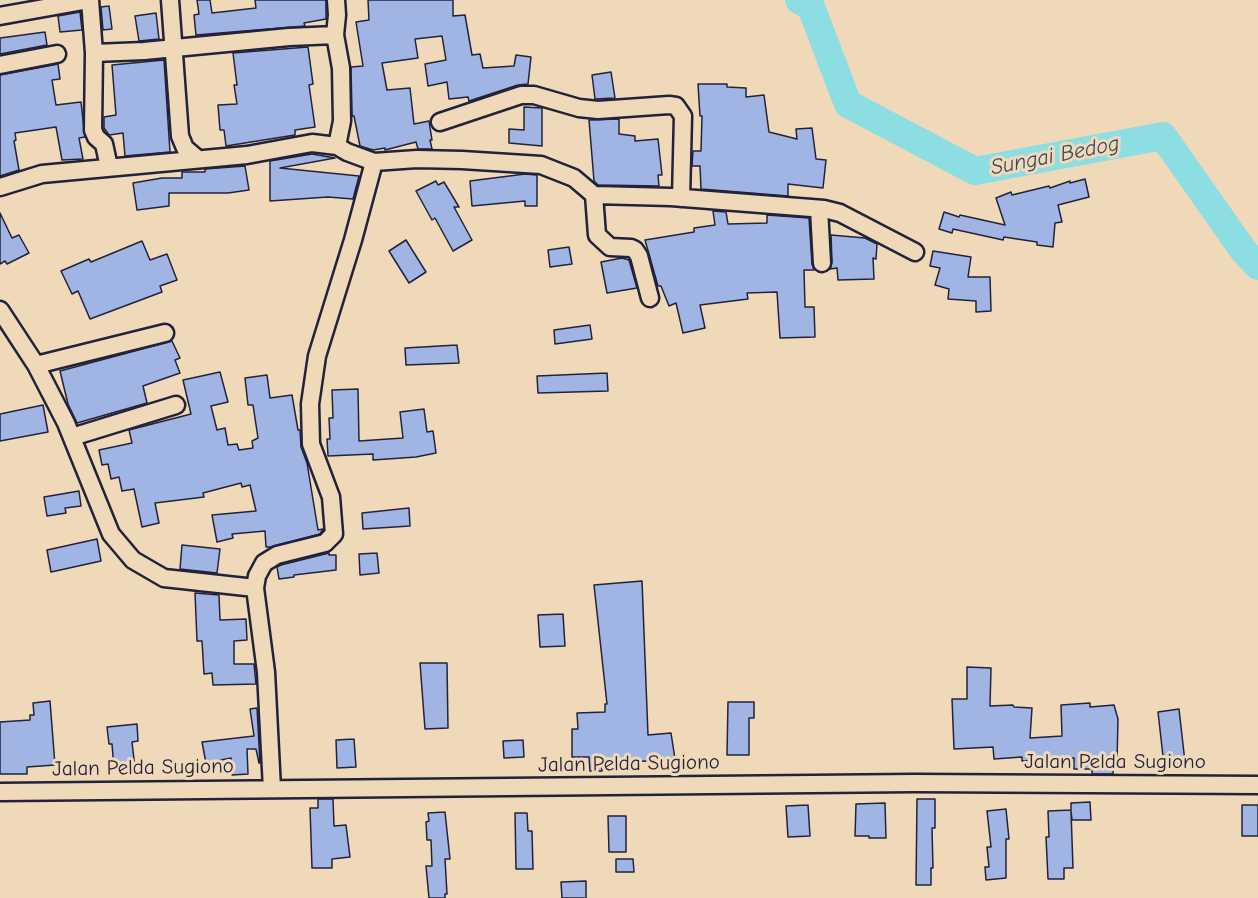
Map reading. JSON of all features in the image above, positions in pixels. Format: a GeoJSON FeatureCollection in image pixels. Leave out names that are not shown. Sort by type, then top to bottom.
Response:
{"type":"FeatureCollection","features":[{"type":"Feature","properties":{"kind":"street"},"geometry":{"type":"LineString","coordinates":[[0,16],[90,0],[94,53],[93,130],[96,137],[104,144],[109,167]]}},
{"type":"Feature","properties":{"kind":"street"},"geometry":{"type":"LineString","coordinates":[[170,0],[180,136],[185,148],[198,159]]}},
{"type":"Feature","properties":{"kind":"street"},"geometry":{"type":"LineString","coordinates":[[336,0],[335,35],[341,68],[342,121],[337,146]]}},
{"type":"Feature","properties":{"kind":"street"},"geometry":{"type":"LineString","coordinates":[[94,53],[335,35]]}},
{"type":"Feature","properties":{"kind":"street"},"geometry":{"type":"LineString","coordinates":[[0,65],[57,54]]}},
{"type":"Feature","properties":{"kind":"street"},"geometry":{"type":"LineString","coordinates":[[440,122],[521,95],[534,95],[579,108],[598,110],[676,106],[683,116],[681,198]]}},
{"type":"Feature","properties":{"kind":"street"},"geometry":{"type":"LineString","coordinates":[[0,187],[42,174],[247,155],[312,143],[337,146],[374,162],[417,159],[541,165],[574,178],[594,195],[681,198],[819,209],[840,213],[915,252]]}},
{"type":"Feature","properties":{"kind":"street"},"geometry":{"type":"LineString","coordinates":[[272,789],[266,672],[255,588],[257,576],[264,563],[277,555],[325,543],[334,534],[331,497],[311,444],[310,404],[317,356],[353,240],[374,162]]}},
{"type":"Feature","properties":{"kind":"street"},"geometry":{"type":"LineString","coordinates":[[594,195],[597,236],[610,247],[635,250],[639,256],[650,298]]}},
{"type":"Feature","properties":{"kind":"street"},"geometry":{"type":"LineString","coordinates":[[819,209],[822,263]]}},
{"type":"Feature","properties":{"kind":"street"},"geometry":{"type":"LineString","coordinates":[[0,310],[36,365],[72,436],[111,534],[133,560],[164,578],[255,588]]}},
{"type":"Feature","properties":{"kind":"street"},"geometry":{"type":"LineString","coordinates":[[36,365],[165,333]]}},
{"type":"Feature","properties":{"kind":"street"},"geometry":{"type":"LineString","coordinates":[[72,436],[176,405]]}},
{"type":"Feature","properties":{"kind":"street","name":"Jalan Pelda Sugiono"},"geometry":{"type":"LineString","coordinates":[[0,792],[914,783],[1258,785]]}},
{"type":"Feature","properties":{"kind":"building"},"geometry":{"type":"Polygon","coordinates":[[[197,0],[210,0],[212,13],[256,8],[255,0],[326,0],[326,19],[304,23],[305,26],[196,35],[194,15],[199,14],[197,0]]]}},
{"type":"Feature","properties":{"kind":"building"},"geometry":{"type":"Polygon","coordinates":[[[368,0],[453,0],[453,16],[465,15],[472,55],[480,54],[483,68],[514,66],[516,55],[531,57],[528,84],[518,85],[469,101],[468,97],[449,99],[447,82],[428,86],[425,64],[446,60],[442,36],[415,39],[418,58],[382,63],[387,90],[410,88],[414,124],[429,121],[432,149],[418,149],[416,142],[385,150],[385,148],[373,150],[360,146],[354,116],[352,116],[351,67],[363,66],[356,22],[369,20],[368,0]]]}},
{"type":"Feature","properties":{"kind":"building"},"geometry":{"type":"Polygon","coordinates":[[[109,6],[112,29],[103,30],[101,7],[109,6]]]}},
{"type":"Feature","properties":{"kind":"building"},"geometry":{"type":"Polygon","coordinates":[[[80,12],[82,30],[60,32],[58,16],[80,12]]]}},
{"type":"Feature","properties":{"kind":"building"},"geometry":{"type":"Polygon","coordinates":[[[156,13],[159,39],[139,41],[135,16],[156,13]]]}},
{"type":"Feature","properties":{"kind":"building"},"geometry":{"type":"Polygon","coordinates":[[[45,32],[47,45],[0,54],[0,38],[45,32]]]}},
{"type":"Feature","properties":{"kind":"building"},"geometry":{"type":"Polygon","coordinates":[[[308,47],[313,84],[309,85],[315,127],[295,130],[295,135],[226,146],[224,130],[220,130],[218,105],[237,104],[233,53],[308,47]]]}},
{"type":"Feature","properties":{"kind":"building"},"geometry":{"type":"Polygon","coordinates":[[[164,60],[170,152],[125,156],[123,133],[109,135],[104,128],[104,117],[116,115],[112,65],[164,60]]]}},
{"type":"Feature","properties":{"kind":"building"},"geometry":{"type":"Polygon","coordinates":[[[58,64],[60,79],[52,80],[56,105],[81,102],[85,137],[79,138],[83,159],[62,160],[56,127],[15,133],[16,140],[14,141],[19,170],[0,176],[0,75],[58,64]]]}},
{"type":"Feature","properties":{"kind":"building"},"geometry":{"type":"Polygon","coordinates":[[[611,72],[615,98],[595,99],[592,75],[611,72]]]}},
{"type":"Feature","properties":{"kind":"building"},"geometry":{"type":"Polygon","coordinates":[[[698,84],[727,84],[727,87],[746,88],[746,97],[764,95],[769,132],[797,139],[796,129],[812,128],[816,159],[826,160],[823,188],[788,184],[788,196],[701,189],[700,166],[692,166],[693,151],[701,151],[702,116],[700,116],[698,84]]]}},
{"type":"Feature","properties":{"kind":"building"},"geometry":{"type":"Polygon","coordinates":[[[524,107],[542,108],[542,146],[509,143],[509,129],[524,130],[524,107]]]}},
{"type":"Feature","properties":{"kind":"building"},"geometry":{"type":"Polygon","coordinates":[[[619,119],[619,134],[635,136],[635,141],[658,139],[662,175],[658,175],[659,186],[598,185],[594,181],[589,120],[619,119]]]}},
{"type":"Feature","properties":{"kind":"building"},"geometry":{"type":"Polygon","coordinates":[[[312,154],[335,158],[280,168],[359,176],[353,199],[328,197],[270,201],[270,161],[312,154]]]}},
{"type":"Feature","properties":{"kind":"building"},"geometry":{"type":"Polygon","coordinates":[[[245,166],[249,190],[228,193],[169,193],[169,206],[137,210],[133,183],[162,178],[182,178],[182,172],[205,172],[205,169],[245,166]]]}},
{"type":"Feature","properties":{"kind":"building"},"geometry":{"type":"Polygon","coordinates":[[[525,174],[537,175],[537,206],[525,206],[525,201],[472,206],[470,181],[525,174]]]}},
{"type":"Feature","properties":{"kind":"building"},"geometry":{"type":"Polygon","coordinates":[[[1085,179],[1089,197],[1058,205],[1062,222],[1055,223],[1053,247],[1037,245],[1037,242],[1004,237],[1003,240],[953,229],[952,233],[939,229],[944,212],[1005,225],[996,198],[1011,192],[1012,195],[1085,179]]]}},
{"type":"Feature","properties":{"kind":"building"},"geometry":{"type":"Polygon","coordinates":[[[436,181],[438,185],[444,182],[459,207],[454,207],[472,240],[453,251],[435,218],[432,220],[416,191],[436,181]]]}},
{"type":"Feature","properties":{"kind":"building"},"geometry":{"type":"Polygon","coordinates":[[[713,211],[726,212],[728,224],[767,223],[767,215],[809,218],[814,270],[804,270],[805,307],[814,307],[815,337],[780,338],[777,292],[747,293],[748,299],[700,305],[705,328],[683,333],[676,303],[669,306],[661,286],[658,286],[645,240],[694,232],[694,228],[715,225],[713,211]]]}},
{"type":"Feature","properties":{"kind":"building"},"geometry":{"type":"Polygon","coordinates":[[[0,213],[12,238],[19,235],[29,253],[7,264],[5,261],[0,264],[0,213]]]}},
{"type":"Feature","properties":{"kind":"building"},"geometry":{"type":"Polygon","coordinates":[[[831,235],[865,238],[877,244],[876,259],[873,258],[874,279],[838,280],[837,268],[830,269],[831,235]]]}},
{"type":"Feature","properties":{"kind":"building"},"geometry":{"type":"Polygon","coordinates":[[[406,240],[426,272],[409,283],[389,251],[406,240]]]}},
{"type":"Feature","properties":{"kind":"building"},"geometry":{"type":"Polygon","coordinates":[[[142,241],[150,260],[167,254],[177,280],[160,286],[162,292],[90,319],[78,291],[72,294],[61,271],[89,259],[91,262],[142,241]]]}},
{"type":"Feature","properties":{"kind":"building"},"geometry":{"type":"Polygon","coordinates":[[[569,247],[572,264],[550,267],[548,250],[569,247]]]}},
{"type":"Feature","properties":{"kind":"building"},"geometry":{"type":"Polygon","coordinates":[[[933,251],[971,257],[968,277],[990,277],[991,311],[976,312],[976,301],[948,299],[949,289],[935,285],[940,268],[930,266],[933,251]]]}},
{"type":"Feature","properties":{"kind":"building"},"geometry":{"type":"Polygon","coordinates":[[[622,258],[629,260],[637,288],[607,293],[601,262],[622,258]]]}},
{"type":"Feature","properties":{"kind":"building"},"geometry":{"type":"Polygon","coordinates":[[[590,325],[592,339],[555,344],[554,330],[590,325]]]}},
{"type":"Feature","properties":{"kind":"building"},"geometry":{"type":"Polygon","coordinates":[[[172,341],[180,358],[175,360],[180,373],[143,386],[147,403],[77,423],[68,404],[60,371],[172,341]]]}},
{"type":"Feature","properties":{"kind":"building"},"geometry":{"type":"Polygon","coordinates":[[[457,345],[459,363],[406,365],[405,348],[457,345]]]}},
{"type":"Feature","properties":{"kind":"building"},"geometry":{"type":"Polygon","coordinates":[[[220,372],[228,402],[211,406],[217,430],[225,428],[228,445],[237,444],[239,450],[253,448],[252,441],[258,438],[253,405],[248,405],[245,378],[267,375],[270,398],[292,395],[298,430],[300,430],[301,447],[307,463],[318,530],[323,529],[320,534],[270,547],[266,547],[265,531],[232,534],[233,538],[217,542],[212,515],[256,511],[250,485],[242,487],[241,483],[203,493],[204,497],[155,503],[159,523],[142,527],[134,489],[122,491],[119,477],[111,479],[108,464],[102,465],[99,450],[132,443],[129,430],[191,414],[183,380],[220,372]]]}},
{"type":"Feature","properties":{"kind":"building"},"geometry":{"type":"Polygon","coordinates":[[[607,373],[608,391],[538,393],[537,376],[607,373]]]}},
{"type":"Feature","properties":{"kind":"building"},"geometry":{"type":"Polygon","coordinates":[[[358,389],[359,441],[403,438],[400,412],[424,409],[427,432],[433,431],[436,453],[373,460],[373,454],[328,456],[329,418],[333,418],[332,390],[358,389]]]}},
{"type":"Feature","properties":{"kind":"building"},"geometry":{"type":"Polygon","coordinates":[[[43,405],[48,432],[0,441],[0,414],[43,405]]]}},
{"type":"Feature","properties":{"kind":"building"},"geometry":{"type":"Polygon","coordinates":[[[79,491],[81,506],[65,508],[66,513],[47,516],[44,497],[79,491]]]}},
{"type":"Feature","properties":{"kind":"building"},"geometry":{"type":"Polygon","coordinates":[[[409,508],[410,526],[363,529],[362,513],[409,508]]]}},
{"type":"Feature","properties":{"kind":"building"},"geometry":{"type":"Polygon","coordinates":[[[97,539],[101,561],[51,572],[47,550],[97,539]]]}},
{"type":"Feature","properties":{"kind":"building"},"geometry":{"type":"Polygon","coordinates":[[[182,545],[220,549],[217,573],[180,569],[182,545]]]}},
{"type":"Feature","properties":{"kind":"building"},"geometry":{"type":"Polygon","coordinates":[[[329,553],[329,555],[336,555],[336,570],[279,579],[277,567],[329,553]]]}},
{"type":"Feature","properties":{"kind":"building"},"geometry":{"type":"Polygon","coordinates":[[[377,553],[379,573],[360,575],[359,554],[377,553]]]}},
{"type":"Feature","properties":{"kind":"building"},"geometry":{"type":"Polygon","coordinates":[[[642,581],[648,735],[671,733],[675,759],[602,764],[602,771],[590,771],[589,757],[572,757],[572,729],[578,729],[577,713],[605,712],[605,704],[607,704],[594,585],[642,581]]]}},
{"type":"Feature","properties":{"kind":"building"},"geometry":{"type":"Polygon","coordinates":[[[195,593],[219,595],[220,620],[246,619],[247,640],[234,641],[234,664],[254,664],[256,684],[213,685],[212,673],[204,674],[202,641],[197,641],[195,593]]]}},
{"type":"Feature","properties":{"kind":"building"},"geometry":{"type":"Polygon","coordinates":[[[563,614],[565,646],[540,647],[538,615],[563,614]]]}},
{"type":"Feature","properties":{"kind":"building"},"geometry":{"type":"Polygon","coordinates":[[[420,663],[447,663],[448,728],[425,729],[420,663]]]}},
{"type":"Feature","properties":{"kind":"building"},"geometry":{"type":"Polygon","coordinates":[[[967,667],[991,668],[990,706],[1013,705],[1014,707],[1032,708],[1030,738],[1062,736],[1061,705],[1090,703],[1090,707],[1114,705],[1118,719],[1117,762],[1114,762],[1113,774],[1092,774],[1092,769],[1074,769],[1074,758],[1022,761],[1022,757],[994,759],[993,747],[954,749],[952,699],[967,699],[967,667]]]}},
{"type":"Feature","properties":{"kind":"building"},"geometry":{"type":"Polygon","coordinates":[[[50,701],[55,765],[27,767],[27,774],[0,774],[0,722],[30,720],[30,715],[34,715],[33,703],[50,701]]]}},
{"type":"Feature","properties":{"kind":"building"},"geometry":{"type":"Polygon","coordinates":[[[728,702],[754,702],[754,718],[749,718],[749,755],[727,755],[728,702]]]}},
{"type":"Feature","properties":{"kind":"building"},"geometry":{"type":"Polygon","coordinates":[[[257,708],[260,763],[256,749],[247,749],[248,774],[232,775],[231,758],[206,763],[202,742],[254,736],[250,709],[257,708]]]}},
{"type":"Feature","properties":{"kind":"building"},"geometry":{"type":"Polygon","coordinates":[[[1179,709],[1185,762],[1164,765],[1158,712],[1179,709]]]}},
{"type":"Feature","properties":{"kind":"building"},"geometry":{"type":"Polygon","coordinates":[[[137,724],[138,741],[132,742],[135,768],[114,769],[112,744],[109,744],[107,727],[137,724]]]}},
{"type":"Feature","properties":{"kind":"building"},"geometry":{"type":"Polygon","coordinates":[[[354,739],[356,767],[337,768],[336,740],[354,739]]]}},
{"type":"Feature","properties":{"kind":"building"},"geometry":{"type":"Polygon","coordinates":[[[523,740],[524,757],[504,758],[503,741],[523,740]]]}},
{"type":"Feature","properties":{"kind":"building"},"geometry":{"type":"Polygon","coordinates":[[[318,799],[333,799],[334,826],[346,825],[350,857],[332,859],[332,868],[312,868],[310,808],[318,808],[318,799]]]}},
{"type":"Feature","properties":{"kind":"building"},"geometry":{"type":"Polygon","coordinates":[[[917,799],[935,799],[931,885],[916,885],[917,799]]]}},
{"type":"Feature","properties":{"kind":"building"},"geometry":{"type":"Polygon","coordinates":[[[1090,802],[1091,820],[1072,820],[1071,811],[1073,868],[1064,868],[1064,879],[1048,879],[1046,837],[1049,837],[1048,811],[1071,810],[1071,803],[1090,802]]]}},
{"type":"Feature","properties":{"kind":"building"},"geometry":{"type":"Polygon","coordinates":[[[885,803],[886,838],[855,836],[856,804],[885,803]]]}},
{"type":"Feature","properties":{"kind":"building"},"geometry":{"type":"Polygon","coordinates":[[[808,805],[810,836],[788,837],[786,806],[808,805]]]}},
{"type":"Feature","properties":{"kind":"building"},"geometry":{"type":"Polygon","coordinates":[[[1242,805],[1258,805],[1258,836],[1242,836],[1242,805]]]}},
{"type":"Feature","properties":{"kind":"building"},"geometry":{"type":"Polygon","coordinates":[[[1006,809],[1009,839],[1006,839],[1006,878],[986,880],[985,867],[989,867],[987,847],[991,847],[987,811],[1006,809]]]}},
{"type":"Feature","properties":{"kind":"building"},"geometry":{"type":"Polygon","coordinates":[[[445,812],[450,859],[445,859],[447,894],[445,898],[429,898],[426,866],[432,866],[431,840],[427,840],[426,822],[429,821],[428,813],[445,812]]]}},
{"type":"Feature","properties":{"kind":"building"},"geometry":{"type":"Polygon","coordinates":[[[515,813],[527,813],[528,831],[532,831],[533,869],[516,869],[515,813]]]}},
{"type":"Feature","properties":{"kind":"building"},"geometry":{"type":"Polygon","coordinates":[[[608,816],[626,816],[626,852],[609,852],[608,816]]]}},
{"type":"Feature","properties":{"kind":"building"},"geometry":{"type":"Polygon","coordinates":[[[616,859],[633,859],[634,872],[616,872],[616,859]]]}},
{"type":"Feature","properties":{"kind":"building"},"geometry":{"type":"Polygon","coordinates":[[[586,881],[586,898],[562,898],[561,882],[586,881]]]}},
{"type":"Feature","properties":{"kind":"waterway","name":"Sungai Bedog"},"geometry":{"type":"LineString","coordinates":[[799,0],[811,7],[848,104],[975,171],[1163,136],[1243,250],[1258,266]]}}]}
